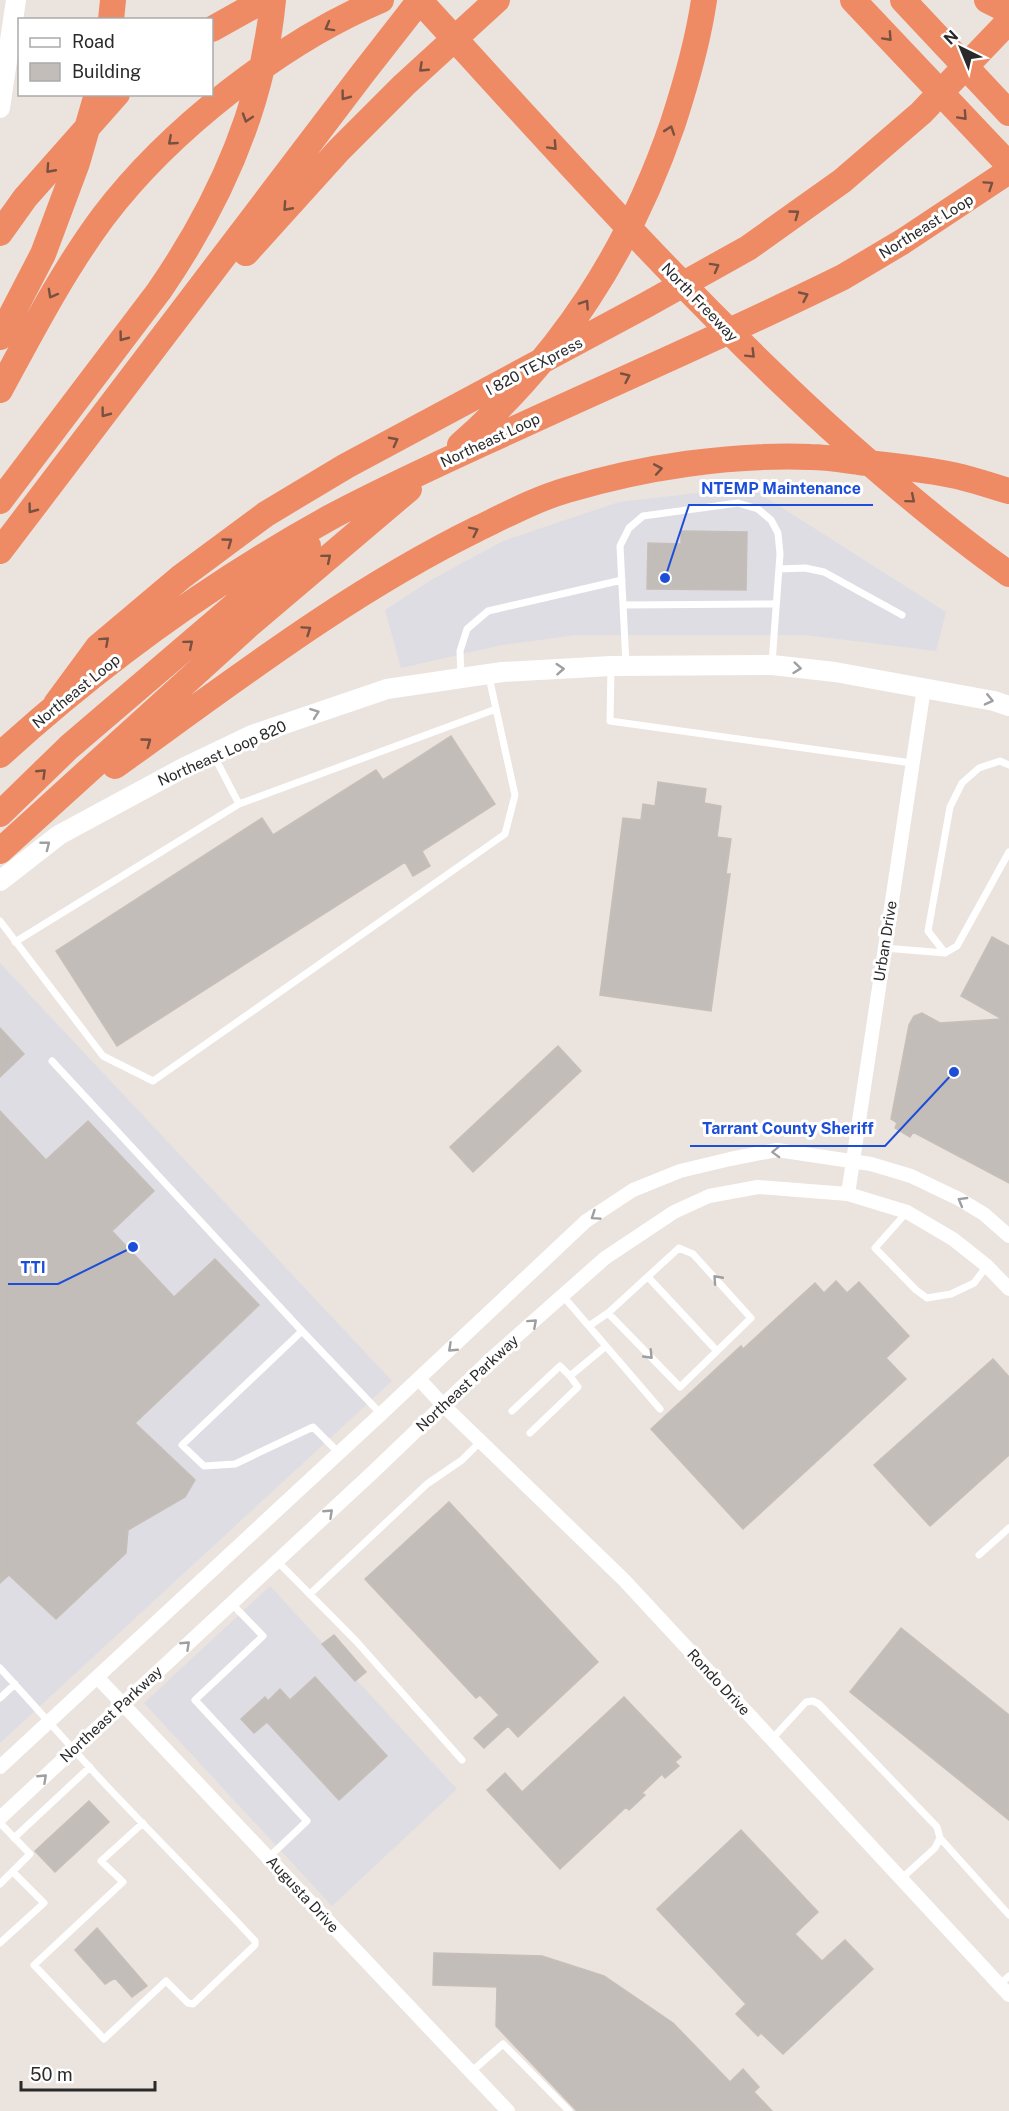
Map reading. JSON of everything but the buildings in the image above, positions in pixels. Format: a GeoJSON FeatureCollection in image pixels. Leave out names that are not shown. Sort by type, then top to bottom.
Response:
{"type":"FeatureCollection","features":[{"type":"Feature","properties":{"kind":"highway"},"geometry":{"type":"LineString","coordinates":[[111,18],[113,0]]}},
{"type":"Feature","properties":{"kind":"highway"},"geometry":{"type":"LineString","coordinates":[[213,28],[264,0]]}},
{"type":"Feature","properties":{"kind":"highway"},"geometry":{"type":"LineString","coordinates":[[0,501],[159,291],[198,229],[228,172],[261,75],[270,37],[273,0]]}},
{"type":"Feature","properties":{"kind":"highway"},"geometry":{"type":"LineString","coordinates":[[0,390],[57,285],[104,216],[163,149],[226,94],[298,43],[381,0]]}},
{"type":"Feature","properties":{"kind":"highway"},"geometry":{"type":"LineString","coordinates":[[0,551],[419,0]]}},
{"type":"Feature","properties":{"kind":"highway","name":"North Freeway"},"geometry":{"type":"LineString","coordinates":[[419,0],[623,221],[784,387],[908,497],[1009,574]]}},
{"type":"Feature","properties":{"kind":"highway"},"geometry":{"type":"LineString","coordinates":[[192,300],[229,272],[339,150],[404,85],[497,0]]}},
{"type":"Feature","properties":{"kind":"highway"},"geometry":{"type":"LineString","coordinates":[[0,852],[251,623],[478,429],[524,384],[576,317],[622,243],[651,182],[684,90],[694,54],[704,0]]}},
{"type":"Feature","properties":{"kind":"highway"},"geometry":{"type":"LineString","coordinates":[[853,0],[1009,165]]}},
{"type":"Feature","properties":{"kind":"highway"},"geometry":{"type":"LineString","coordinates":[[903,0],[1009,113]]}},
{"type":"Feature","properties":{"kind":"highway"},"geometry":{"type":"LineString","coordinates":[[987,0],[1009,11]]}},
{"type":"Feature","properties":{"kind":"highway","name":"I 820 TEXpress"},"geometry":{"type":"LineString","coordinates":[[56,704],[98,647],[181,577],[266,514],[346,466],[748,248],[842,182],[921,113],[1009,21]]}},
{"type":"Feature","properties":{"kind":"highway"},"geometry":{"type":"LineString","coordinates":[[0,337],[43,254],[77,163],[96,96]]}},
{"type":"Feature","properties":{"kind":"highway"},"geometry":{"type":"LineString","coordinates":[[0,233],[25,198],[115,96]]}},
{"type":"Feature","properties":{"kind":"highway","name":"Northeast Loop"},"geometry":{"type":"LineString","coordinates":[[0,755],[56,704],[141,640],[229,578],[329,518],[402,481],[843,277],[902,242],[1009,171]]}},
{"type":"Feature","properties":{"kind":"highway"},"geometry":{"type":"LineString","coordinates":[[0,852],[267,656],[357,596],[440,547],[516,510],[566,490],[696,462],[811,457],[958,476],[1009,491]]}},
{"type":"Feature","properties":{"kind":"highway"},"geometry":{"type":"LineString","coordinates":[[0,814],[69,747],[265,580],[336,526],[402,481]]}},
{"type":"Feature","properties":{"kind":"main road"},"geometry":{"type":"LineString","coordinates":[[0,108],[16,0]]}},
{"type":"Feature","properties":{"kind":"main road"},"geometry":{"type":"LineString","coordinates":[[495,673],[618,666],[772,665],[834,672],[994,701],[1009,706]]}},
{"type":"Feature","properties":{"kind":"main road","name":"Northeast Loop 820"},"geometry":{"type":"LineString","coordinates":[[0,881],[59,835],[133,794],[252,735],[387,689],[495,673]]}},
{"type":"Feature","properties":{"kind":"street","name":"Urban Drive"},"geometry":{"type":"LineString","coordinates":[[848,1194],[851,1161],[924,688]]}},
{"type":"Feature","properties":{"kind":"street"},"geometry":{"type":"LineString","coordinates":[[0,1767],[586,1221],[633,1190],[680,1171],[777,1150],[871,1164],[910,1176],[959,1198],[984,1214],[1009,1236]]}},
{"type":"Feature","properties":{"kind":"street","name":"Northeast Parkway"},"geometry":{"type":"LineString","coordinates":[[0,1820],[443,1405],[605,1258],[674,1212],[710,1196],[758,1187],[848,1194],[907,1212],[953,1239],[987,1266],[1009,1289]]}},
{"type":"Feature","properties":{"kind":"street","name":"Rondo Drive"},"geometry":{"type":"LineString","coordinates":[[419,1379],[624,1580],[901,1879],[1006,1985]]}},
{"type":"Feature","properties":{"kind":"street","name":"Augusta Drive"},"geometry":{"type":"LineString","coordinates":[[98,1678],[508,2111]]}},
{"type":"Feature","properties":{"kind":"lane"},"geometry":{"type":"LineString","coordinates":[[772,665],[780,554],[777,533],[771,520],[758,509],[738,503],[643,516],[629,528],[620,546],[623,605],[618,666],[610,721],[912,763]]}},
{"type":"Feature","properties":{"kind":"lane"},"geometry":{"type":"LineString","coordinates":[[779,568],[805,568],[824,572],[902,615]]}},
{"type":"Feature","properties":{"kind":"lane"},"geometry":{"type":"LineString","coordinates":[[461,678],[460,651],[467,628],[488,611],[622,580]]}},
{"type":"Feature","properties":{"kind":"lane"},"geometry":{"type":"LineString","coordinates":[[623,605],[776,604]]}},
{"type":"Feature","properties":{"kind":"lane"},"geometry":{"type":"LineString","coordinates":[[0,921],[102,1056],[153,1081],[505,834],[515,795],[496,709],[495,673]]}},
{"type":"Feature","properties":{"kind":"lane"},"geometry":{"type":"LineString","coordinates":[[15,942],[239,804],[496,709]]}},
{"type":"Feature","properties":{"kind":"lane"},"geometry":{"type":"LineString","coordinates":[[212,754],[239,804]]}},
{"type":"Feature","properties":{"kind":"lane"},"geometry":{"type":"LineString","coordinates":[[945,952],[928,931],[950,807],[962,783],[979,768],[1000,761],[1009,765]]}},
{"type":"Feature","properties":{"kind":"lane"},"geometry":{"type":"LineString","coordinates":[[884,948],[945,952],[957,946],[1009,852]]}},
{"type":"Feature","properties":{"kind":"lane"},"geometry":{"type":"LineString","coordinates":[[52,1060],[381,1414]]}},
{"type":"Feature","properties":{"kind":"lane"},"geometry":{"type":"LineString","coordinates":[[907,1212],[875,1248],[916,1290],[927,1298],[951,1294],[974,1283],[987,1266]]}},
{"type":"Feature","properties":{"kind":"lane"},"geometry":{"type":"LineString","coordinates":[[589,1326],[608,1313],[679,1248],[693,1254],[751,1318],[680,1387],[608,1313]]}},
{"type":"Feature","properties":{"kind":"lane"},"geometry":{"type":"LineString","coordinates":[[648,1277],[717,1351]]}},
{"type":"Feature","properties":{"kind":"lane"},"geometry":{"type":"LineString","coordinates":[[563,1296],[660,1409]]}},
{"type":"Feature","properties":{"kind":"lane"},"geometry":{"type":"LineString","coordinates":[[302,1331],[182,1445],[204,1466],[235,1464],[313,1427],[339,1453]]}},
{"type":"Feature","properties":{"kind":"lane"},"geometry":{"type":"LineString","coordinates":[[570,1376],[606,1346]]}},
{"type":"Feature","properties":{"kind":"lane"},"geometry":{"type":"LineString","coordinates":[[512,1411],[560,1366],[570,1376],[578,1387],[530,1433]]}},
{"type":"Feature","properties":{"kind":"lane"},"geometry":{"type":"LineString","coordinates":[[310,1594],[427,1484],[462,1460],[481,1442]]}},
{"type":"Feature","properties":{"kind":"lane"},"geometry":{"type":"LineString","coordinates":[[979,1555],[1009,1528]]}},
{"type":"Feature","properties":{"kind":"lane"},"geometry":{"type":"LineString","coordinates":[[277,1561],[356,1641],[462,1760]]}},
{"type":"Feature","properties":{"kind":"lane"},"geometry":{"type":"LineString","coordinates":[[231,1603],[263,1636],[195,1700],[306,1821],[268,1858]]}},
{"type":"Feature","properties":{"kind":"lane"},"geometry":{"type":"LineString","coordinates":[[0,1668],[74,1750],[255,1941],[255,1945],[193,2004],[188,2003],[166,1981],[104,2039],[34,1965],[123,1882],[101,1861],[143,1823]]}},
{"type":"Feature","properties":{"kind":"lane"},"geometry":{"type":"LineString","coordinates":[[0,1698],[15,1684]]}},
{"type":"Feature","properties":{"kind":"lane"},"geometry":{"type":"LineString","coordinates":[[772,1739],[806,1702],[813,1701],[819,1704],[937,1827],[940,1838],[1009,1915]]}},
{"type":"Feature","properties":{"kind":"lane"},"geometry":{"type":"LineString","coordinates":[[14,1838],[90,1767]]}},
{"type":"Feature","properties":{"kind":"lane"},"geometry":{"type":"LineString","coordinates":[[0,1820],[30,1854],[0,1884]]}},
{"type":"Feature","properties":{"kind":"lane"},"geometry":{"type":"LineString","coordinates":[[901,1879],[935,1848],[940,1838]]}},
{"type":"Feature","properties":{"kind":"lane"},"geometry":{"type":"LineString","coordinates":[[0,1943],[44,1903],[13,1872]]}},
{"type":"Feature","properties":{"kind":"lane"},"geometry":{"type":"LineString","coordinates":[[471,2072],[503,2044],[569,2111]]}},
{"type":"Feature","properties":{"kind":"shaded area"},"geometry":{"type":"Polygon","coordinates":[[[731,489],[759,493],[946,612],[936,651],[805,635],[576,635],[502,645],[401,668],[385,610],[433,579],[503,541],[619,502],[731,489]]]}},
{"type":"Feature","properties":{"kind":"shaded area"},"geometry":{"type":"Polygon","coordinates":[[[0,963],[392,1381],[0,1743],[0,963]]]}},
{"type":"Feature","properties":{"kind":"shaded area"},"geometry":{"type":"Polygon","coordinates":[[[270,1586],[457,1789],[332,1906],[144,1703],[270,1586]]]}},
{"type":"Feature","properties":{"kind":"place","name":"NTEMP Maintenance"},"geometry":{"type":"Point","coordinates":[665,578]}},
{"type":"Feature","properties":{"kind":"place","name":"Tarrant County Sheriff"},"geometry":{"type":"Point","coordinates":[954,1072]}},
{"type":"Feature","properties":{"kind":"place","name":"TTI"},"geometry":{"type":"Point","coordinates":[133,1247]}}]}
